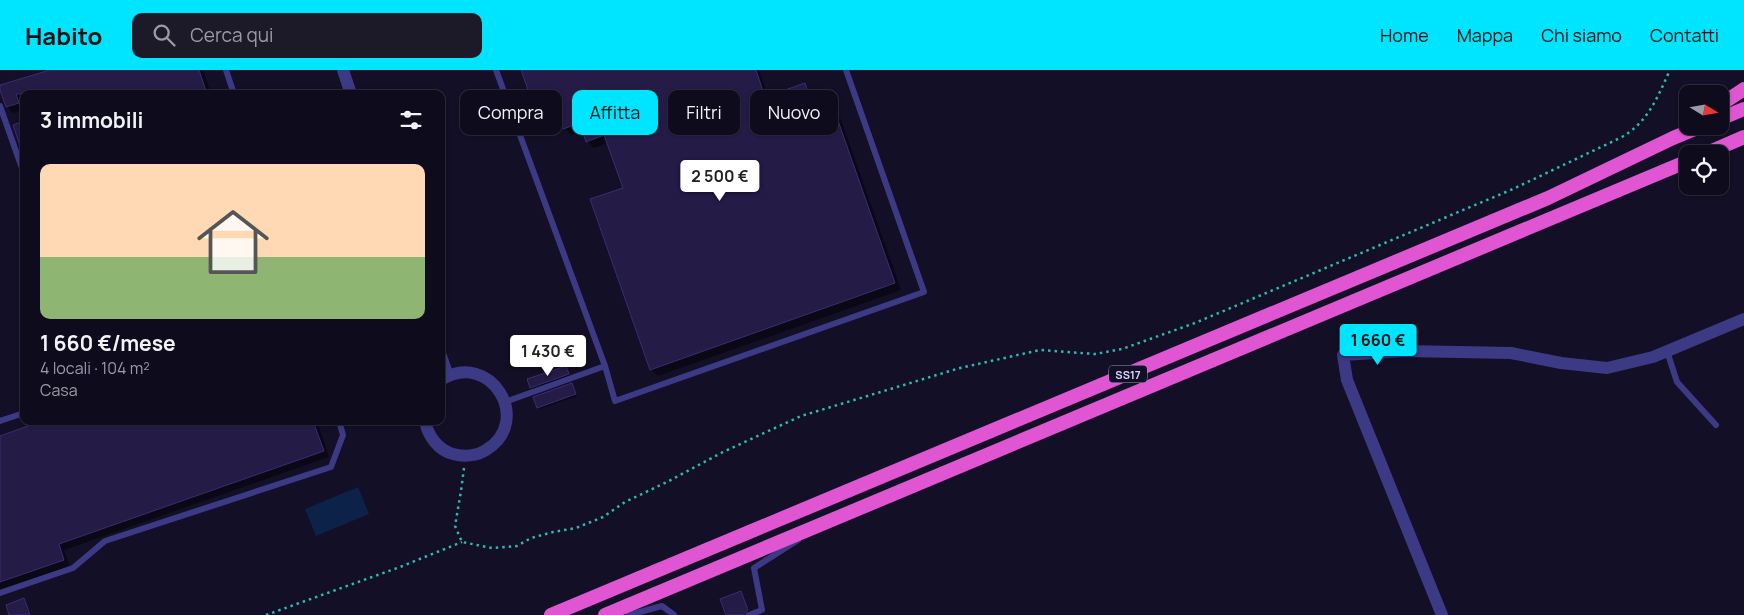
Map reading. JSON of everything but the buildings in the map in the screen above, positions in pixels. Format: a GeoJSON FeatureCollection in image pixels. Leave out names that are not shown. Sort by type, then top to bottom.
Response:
{"type":"FeatureCollection","features":[{"type":"Feature","properties":{"kind":"highway"},"geometry":{"type":"LineString","coordinates":[[1729,100],[1744,89]]}},
{"type":"Feature","properties":{"kind":"highway"},"geometry":{"type":"LineString","coordinates":[[1729,115],[1744,109]]}},
{"type":"Feature","properties":{"kind":"highway"},"geometry":{"type":"LineString","coordinates":[[1673,138],[1679,134]]}},
{"type":"Feature","properties":{"kind":"highway","name":"SS17"},"geometry":{"type":"LineString","coordinates":[[551,615],[1548,198],[1680,135]]}},
{"type":"Feature","properties":{"kind":"highway"},"geometry":{"type":"LineString","coordinates":[[1726,145],[1744,137]]}},
{"type":"Feature","properties":{"kind":"highway"},"geometry":{"type":"LineString","coordinates":[[1729,147],[1744,142]]}},
{"type":"Feature","properties":{"kind":"highway","name":"SS17"},"geometry":{"type":"LineString","coordinates":[[606,615],[1679,165]]}},
{"type":"Feature","properties":{"kind":"street"},"geometry":{"type":"LineString","coordinates":[[343,70],[350,90]]}},
{"type":"Feature","properties":{"kind":"street"},"geometry":{"type":"LineString","coordinates":[[1442,615],[1347,380],[1342,355],[1405,351],[1511,353],[1608,368],[1652,357],[1744,318]]}},
{"type":"Feature","properties":{"kind":"street"},"geometry":{"type":"LineString","coordinates":[[426,425],[432,440],[452,454],[465,456],[484,452],[499,439],[506,421],[507,411],[505,402],[495,384],[482,376],[468,372],[458,373],[445,378]]}},
{"type":"Feature","properties":{"kind":"lane"},"geometry":{"type":"LineString","coordinates":[[226,70],[233,90]]}},
{"type":"Feature","properties":{"kind":"lane"},"geometry":{"type":"LineString","coordinates":[[496,70],[605,366],[615,401],[924,292],[846,70]]}},
{"type":"Feature","properties":{"kind":"lane"},"geometry":{"type":"LineString","coordinates":[[0,106],[20,163]]}},
{"type":"Feature","properties":{"kind":"lane"},"geometry":{"type":"LineString","coordinates":[[1667,351],[1677,382],[1716,425]]}},
{"type":"Feature","properties":{"kind":"lane"},"geometry":{"type":"LineString","coordinates":[[505,402],[605,366]]}},
{"type":"Feature","properties":{"kind":"lane"},"geometry":{"type":"LineString","coordinates":[[0,421],[20,414]]}},
{"type":"Feature","properties":{"kind":"lane"},"geometry":{"type":"LineString","coordinates":[[0,593],[73,568],[105,541],[331,467],[343,435],[339,425]]}},
{"type":"Feature","properties":{"kind":"lane"},"geometry":{"type":"LineString","coordinates":[[749,615],[764,612],[754,568],[825,523]]}},
{"type":"Feature","properties":{"kind":"lane"},"geometry":{"type":"LineString","coordinates":[[629,615],[662,606],[674,615]]}},
{"type":"Feature","properties":{"kind":"path"},"geometry":{"type":"LineString","coordinates":[[266,615],[400,567],[462,542],[492,548],[517,546],[531,538],[576,528],[603,517],[624,502],[667,482],[723,452],[801,416],[960,368],[1040,350],[1095,354],[1122,349],[1195,323],[1513,189],[1633,131],[1650,112],[1670,70]]}},
{"type":"Feature","properties":{"kind":"path"},"geometry":{"type":"LineString","coordinates":[[462,542],[455,526],[462,491],[465,456]]}},
{"type":"Feature","properties":{"kind":"water"},"geometry":{"type":"Polygon","coordinates":[[[358,487],[369,514],[316,536],[305,509],[358,487]]]}}]}
